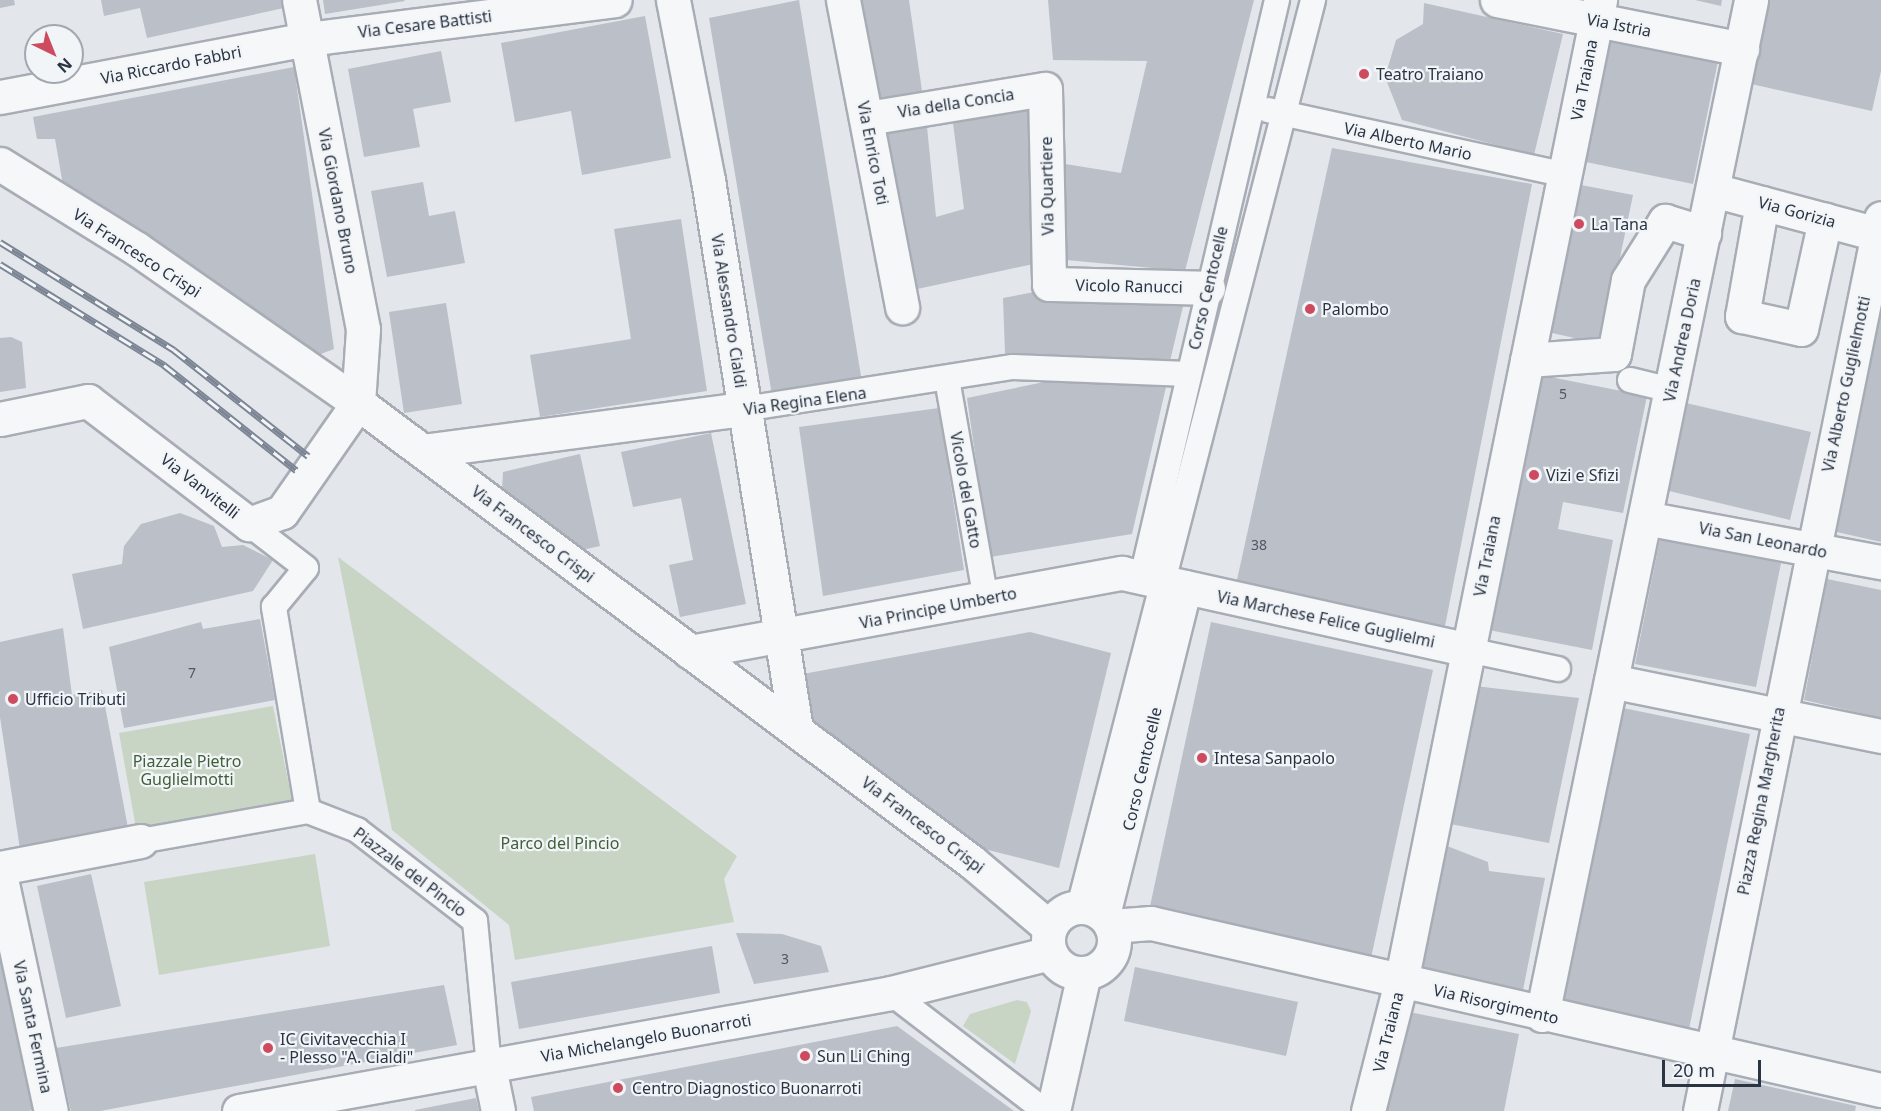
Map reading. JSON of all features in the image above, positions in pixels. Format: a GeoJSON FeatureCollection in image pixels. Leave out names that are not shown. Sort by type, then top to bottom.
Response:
{"type":"FeatureCollection","features":[{"type":"Feature","properties":{"kind":"street","name":"Via Giordano Bruno"},"geometry":{"type":"LineString","coordinates":[[299,0],[363,328],[358,403]]}},
{"type":"Feature","properties":{"kind":"street","name":"Via Cesare Battisti"},"geometry":{"type":"LineString","coordinates":[[307,39],[615,0]]}},
{"type":"Feature","properties":{"kind":"street","name":"Via Alessandro Cialdi"},"geometry":{"type":"LineString","coordinates":[[674,0],[783,637],[796,729]]}},
{"type":"Feature","properties":{"kind":"street","name":"Via Enrico Toti"},"geometry":{"type":"LineString","coordinates":[[843,0],[902,307]]}},
{"type":"Feature","properties":{"kind":"street","name":"Corso Centocelle"},"geometry":{"type":"LineString","coordinates":[[1098,916],[1163,582],[1188,374],[1277,0]]}},
{"type":"Feature","properties":{"kind":"street"},"geometry":{"type":"LineString","coordinates":[[1163,582],[1313,0]]}},
{"type":"Feature","properties":{"kind":"street","name":"Via Istria"},"geometry":{"type":"LineString","coordinates":[[1497,0],[1598,10],[1742,50]]}},
{"type":"Feature","properties":{"kind":"street","name":"Via Andrea Doria"},"geometry":{"type":"LineString","coordinates":[[1542,1015],[1604,679],[1645,518],[1751,0]]}},
{"type":"Feature","properties":{"kind":"street","name":"Via Traiana"},"geometry":{"type":"LineString","coordinates":[[1368,1111],[1401,982],[1598,10]]}},
{"type":"Feature","properties":{"kind":"street","name":"Via Riccardo Fabbri"},"geometry":{"type":"LineString","coordinates":[[0,97],[307,39]]}},
{"type":"Feature","properties":{"kind":"street","name":"Via della Concia"},"geometry":{"type":"LineString","coordinates":[[867,118],[1045,89]]}},
{"type":"Feature","properties":{"kind":"street","name":"Via Quartiere"},"geometry":{"type":"LineString","coordinates":[[1045,89],[1049,284]]}},
{"type":"Feature","properties":{"kind":"street","name":"Via Alberto Mario"},"geometry":{"type":"LineString","coordinates":[[1251,106],[1564,175]]}},
{"type":"Feature","properties":{"kind":"street","name":"Via Francesco Crispi"},"geometry":{"type":"LineString","coordinates":[[0,164],[137,249],[423,451],[796,729],[1050,941]]}},
{"type":"Feature","properties":{"kind":"street","name":"Via Gorizia"},"geometry":{"type":"LineString","coordinates":[[1713,190],[1826,220],[1880,229]]}},
{"type":"Feature","properties":{"kind":"street"},"geometry":{"type":"LineString","coordinates":[[1762,203],[1742,316],[1801,329],[1826,220]]}},
{"type":"Feature","properties":{"kind":"street"},"geometry":{"type":"LineString","coordinates":[[1527,360],[1614,354],[1628,280],[1665,221],[1704,233]]}},
{"type":"Feature","properties":{"kind":"street","name":"Via Alberto Guglielmotti"},"geometry":{"type":"LineString","coordinates":[[1810,550],[1880,229]]}},
{"type":"Feature","properties":{"kind":"street","name":"Vicolo Ranucci"},"geometry":{"type":"LineString","coordinates":[[1049,284],[1208,288]]}},
{"type":"Feature","properties":{"kind":"street","name":"Via Regina Elena"},"geometry":{"type":"LineString","coordinates":[[423,451],[744,409],[1013,367],[1188,374]]}},
{"type":"Feature","properties":{"kind":"street","name":"Vicolo del Gatto"},"geometry":{"type":"LineString","coordinates":[[947,379],[986,600]]}},
{"type":"Feature","properties":{"kind":"street"},"geometry":{"type":"LineString","coordinates":[[1630,380],[1671,390]]}},
{"type":"Feature","properties":{"kind":"street","name":"Via Vanvitelli"},"geometry":{"type":"LineString","coordinates":[[0,418],[88,401],[249,524],[282,512],[358,403]]}},
{"type":"Feature","properties":{"kind":"street","name":"Via San Leonardo"},"geometry":{"type":"LineString","coordinates":[[1645,518],[1881,562]]}},
{"type":"Feature","properties":{"kind":"street"},"geometry":{"type":"LineString","coordinates":[[0,868],[308,811],[274,607],[306,568],[249,524]]}},
{"type":"Feature","properties":{"kind":"street","name":"Piazza Regina Margherita"},"geometry":{"type":"LineString","coordinates":[[1700,1111],[1810,550]]}},
{"type":"Feature","properties":{"kind":"street","name":"Via Principe Umberto"},"geometry":{"type":"LineString","coordinates":[[690,652],[986,600],[1122,573],[1163,582]]}},
{"type":"Feature","properties":{"kind":"street","name":"Via Marchese Felice Guglielmi"},"geometry":{"type":"LineString","coordinates":[[1163,582],[1468,650]]}},
{"type":"Feature","properties":{"kind":"street"},"geometry":{"type":"LineString","coordinates":[[1468,650],[1558,669]]}},
{"type":"Feature","properties":{"kind":"street"},"geometry":{"type":"LineString","coordinates":[[1604,679],[1779,713],[1881,736]]}},
{"type":"Feature","properties":{"kind":"street","name":"Piazzale del Pincio"},"geometry":{"type":"LineString","coordinates":[[308,811],[357,830],[476,921],[489,1067]]}},
{"type":"Feature","properties":{"kind":"street","name":"Via Santa Fermina"},"geometry":{"type":"LineString","coordinates":[[0,874],[51,1111]]}},
{"type":"Feature","properties":{"kind":"street"},"geometry":{"type":"LineString","coordinates":[[1053,1111],[1084,973],[1109,957],[1098,916],[1061,913],[1050,941],[1063,968],[1084,973]]}},
{"type":"Feature","properties":{"kind":"street","name":"Via Risorgimento"},"geometry":{"type":"LineString","coordinates":[[1098,916],[1151,923],[1542,1015],[1881,1090]]}},
{"type":"Feature","properties":{"kind":"street","name":"Via Michelangelo Buonarroti"},"geometry":{"type":"LineString","coordinates":[[239,1111],[891,993],[1050,941]]}},
{"type":"Feature","properties":{"kind":"street"},"geometry":{"type":"LineString","coordinates":[[891,993],[1045,1111]]}},
{"type":"Feature","properties":{"kind":"street"},"geometry":{"type":"LineString","coordinates":[[489,1067],[498,1111]]}},
{"type":"Feature","properties":{"kind":"green space","name":"Parco del Pincio"},"geometry":{"type":"Polygon","coordinates":[[[338,557],[737,856],[724,879],[734,922],[515,960],[509,925],[392,830],[338,557]]]}},
{"type":"Feature","properties":{"kind":"green space","name":"Piazzale Pietro Guglielmotti"},"geometry":{"type":"Polygon","coordinates":[[[273,706],[292,800],[136,828],[119,733],[273,706]]]}},
{"type":"Feature","properties":{"kind":"green space"},"geometry":{"type":"Polygon","coordinates":[[[315,854],[330,946],[159,975],[144,882],[315,854]]]}},
{"type":"Feature","properties":{"kind":"green space"},"geometry":{"type":"Polygon","coordinates":[[[1017,1000],[1027,1002],[1031,1011],[1015,1064],[963,1026],[970,1014],[1017,1000]]]}},
{"type":"Feature","properties":{"kind":"building"},"geometry":{"type":"Polygon","coordinates":[[[0,0],[14,0],[15,5],[0,8],[0,0]]]}},
{"type":"Feature","properties":{"kind":"building"},"geometry":{"type":"Polygon","coordinates":[[[101,0],[282,0],[284,8],[147,38],[140,8],[104,16],[101,0]]]}},
{"type":"Feature","properties":{"kind":"building"},"geometry":{"type":"Polygon","coordinates":[[[323,0],[404,0],[405,1],[325,14],[323,0]]]}},
{"type":"Feature","properties":{"kind":"building"},"geometry":{"type":"Polygon","coordinates":[[[799,0],[862,382],[772,395],[709,18],[799,0]]]}},
{"type":"Feature","properties":{"kind":"building"},"geometry":{"type":"Polygon","coordinates":[[[855,0],[909,0],[923,98],[873,106],[855,0]]]}},
{"type":"Feature","properties":{"kind":"building"},"geometry":{"type":"Polygon","coordinates":[[[1048,0],[1254,0],[1185,271],[1066,260],[1059,163],[1121,173],[1147,61],[1053,60],[1048,0]]]}},
{"type":"Feature","properties":{"kind":"building"},"geometry":{"type":"Polygon","coordinates":[[[1695,0],[1722,0],[1721,6],[1695,0]]]}},
{"type":"Feature","properties":{"kind":"building"},"geometry":{"type":"Polygon","coordinates":[[[1766,0],[1881,0],[1881,71],[1872,111],[1747,83],[1766,0]]]}},
{"type":"Feature","properties":{"kind":"building"},"geometry":{"type":"Polygon","coordinates":[[[1424,3],[1563,34],[1534,155],[1402,120],[1385,77],[1396,40],[1423,24],[1424,3]]]}},
{"type":"Feature","properties":{"kind":"building"},"geometry":{"type":"Polygon","coordinates":[[[645,16],[671,158],[582,175],[571,111],[515,122],[501,43],[645,16]]]}},
{"type":"Feature","properties":{"kind":"building"},"geometry":{"type":"Polygon","coordinates":[[[1607,38],[1718,61],[1693,184],[1581,161],[1607,38]]]}},
{"type":"Feature","properties":{"kind":"building"},"geometry":{"type":"Polygon","coordinates":[[[441,51],[451,102],[413,109],[420,147],[364,157],[348,69],[441,51]]]}},
{"type":"Feature","properties":{"kind":"building"},"geometry":{"type":"Polygon","coordinates":[[[294,67],[334,349],[318,355],[64,191],[55,139],[37,139],[33,117],[294,67]]]}},
{"type":"Feature","properties":{"kind":"building"},"geometry":{"type":"Polygon","coordinates":[[[1029,108],[1038,263],[908,291],[880,129],[926,117],[936,217],[964,209],[953,123],[1029,108]]]}},
{"type":"Feature","properties":{"kind":"building"},"geometry":{"type":"Polygon","coordinates":[[[1332,148],[1532,184],[1445,626],[1235,589],[1332,148]]]}},
{"type":"Feature","properties":{"kind":"building"},"geometry":{"type":"Polygon","coordinates":[[[423,182],[429,216],[455,211],[465,263],[387,277],[371,191],[423,182]]]}},
{"type":"Feature","properties":{"kind":"building"},"geometry":{"type":"Polygon","coordinates":[[[1576,184],[1633,195],[1602,344],[1543,331],[1576,184]]]}},
{"type":"Feature","properties":{"kind":"building"},"geometry":{"type":"Polygon","coordinates":[[[681,219],[707,391],[540,417],[530,355],[631,339],[614,229],[681,219]]]}},
{"type":"Feature","properties":{"kind":"building"},"geometry":{"type":"Polygon","coordinates":[[[1050,289],[1185,298],[1170,361],[1005,353],[1003,298],[1050,289]]]}},
{"type":"Feature","properties":{"kind":"building"},"geometry":{"type":"Polygon","coordinates":[[[1881,293],[1881,542],[1828,530],[1881,293]]]}},
{"type":"Feature","properties":{"kind":"building"},"geometry":{"type":"Polygon","coordinates":[[[446,303],[462,404],[404,413],[389,312],[446,303]]]}},
{"type":"Feature","properties":{"kind":"building"},"geometry":{"type":"Polygon","coordinates":[[[11,337],[22,342],[26,388],[0,392],[0,338],[11,337]]]}},
{"type":"Feature","properties":{"kind":"building"},"geometry":{"type":"Polygon","coordinates":[[[1540,375],[1647,396],[1623,513],[1563,502],[1558,529],[1613,540],[1592,650],[1489,630],[1540,375]]]}},
{"type":"Feature","properties":{"kind":"building"},"geometry":{"type":"Polygon","coordinates":[[[1054,380],[1166,387],[1132,534],[990,557],[967,398],[1054,380]]]}},
{"type":"Feature","properties":{"kind":"building"},"geometry":{"type":"Polygon","coordinates":[[[1686,403],[1811,432],[1790,520],[1665,490],[1686,403]]]}},
{"type":"Feature","properties":{"kind":"building"},"geometry":{"type":"Polygon","coordinates":[[[939,408],[964,570],[823,596],[799,427],[939,408]]]}},
{"type":"Feature","properties":{"kind":"building"},"geometry":{"type":"Polygon","coordinates":[[[711,433],[746,604],[680,617],[669,565],[693,560],[681,498],[633,507],[621,452],[711,433]]]}},
{"type":"Feature","properties":{"kind":"building"},"geometry":{"type":"Polygon","coordinates":[[[580,454],[600,546],[582,550],[502,492],[503,472],[580,454]]]}},
{"type":"Feature","properties":{"kind":"building"},"geometry":{"type":"Polygon","coordinates":[[[180,513],[214,526],[222,547],[243,545],[273,560],[253,591],[83,629],[72,574],[122,564],[124,546],[141,524],[180,513]]]}},
{"type":"Feature","properties":{"kind":"building"},"geometry":{"type":"Polygon","coordinates":[[[1660,539],[1781,563],[1756,687],[1635,664],[1660,539]]]}},
{"type":"Feature","properties":{"kind":"building"},"geometry":{"type":"Polygon","coordinates":[[[1827,579],[1881,590],[1881,718],[1804,700],[1827,579]]]}},
{"type":"Feature","properties":{"kind":"building"},"geometry":{"type":"Polygon","coordinates":[[[260,619],[275,700],[124,728],[109,647],[201,622],[203,629],[260,619]]]}},
{"type":"Feature","properties":{"kind":"building"},"geometry":{"type":"Polygon","coordinates":[[[1211,622],[1433,670],[1371,958],[1149,911],[1211,622]]]}},
{"type":"Feature","properties":{"kind":"building"},"geometry":{"type":"Polygon","coordinates":[[[63,628],[72,695],[102,690],[128,828],[20,849],[0,717],[0,642],[63,628]]]}},
{"type":"Feature","properties":{"kind":"building"},"geometry":{"type":"Polygon","coordinates":[[[1030,632],[1111,653],[1059,868],[980,848],[814,730],[803,674],[1030,632]]]}},
{"type":"Feature","properties":{"kind":"building"},"geometry":{"type":"Polygon","coordinates":[[[1475,686],[1579,698],[1549,843],[1445,823],[1475,686]]]}},
{"type":"Feature","properties":{"kind":"building"},"geometry":{"type":"Polygon","coordinates":[[[1623,708],[1750,734],[1689,1029],[1563,1003],[1623,708]]]}},
{"type":"Feature","properties":{"kind":"building"},"geometry":{"type":"Polygon","coordinates":[[[1442,844],[1488,862],[1489,871],[1545,878],[1523,990],[1417,972],[1442,844]]]}},
{"type":"Feature","properties":{"kind":"building"},"geometry":{"type":"Polygon","coordinates":[[[91,874],[121,1006],[66,1018],[37,886],[91,874]]]}},
{"type":"Feature","properties":{"kind":"building"},"geometry":{"type":"Polygon","coordinates":[[[0,917],[40,1108],[29,1111],[0,1111],[0,917]]]}},
{"type":"Feature","properties":{"kind":"building"},"geometry":{"type":"Polygon","coordinates":[[[736,933],[782,934],[821,946],[829,972],[754,984],[736,933]]]}},
{"type":"Feature","properties":{"kind":"building"},"geometry":{"type":"Polygon","coordinates":[[[712,946],[720,993],[519,1029],[511,982],[712,946]]]}},
{"type":"Feature","properties":{"kind":"building"},"geometry":{"type":"Polygon","coordinates":[[[1135,967],[1298,1002],[1286,1056],[1124,1021],[1135,967]]]}},
{"type":"Feature","properties":{"kind":"building"},"geometry":{"type":"Polygon","coordinates":[[[444,985],[457,1045],[100,1111],[71,1111],[56,1048],[444,985]]]}},
{"type":"Feature","properties":{"kind":"building"},"geometry":{"type":"Polygon","coordinates":[[[1404,1011],[1519,1034],[1504,1111],[1377,1111],[1404,1011]]]}},
{"type":"Feature","properties":{"kind":"building"},"geometry":{"type":"Polygon","coordinates":[[[897,1026],[1014,1111],[534,1111],[531,1097],[897,1026]]]}},
{"type":"Feature","properties":{"kind":"building"},"geometry":{"type":"Polygon","coordinates":[[[1735,1079],[1856,1106],[1855,1111],[1728,1111],[1735,1079]]]}},
{"type":"Feature","properties":{"kind":"building"},"geometry":{"type":"Polygon","coordinates":[[[476,1098],[479,1111],[415,1111],[415,1110],[476,1098]]]}},
{"type":"Feature","properties":{"kind":"railway"},"geometry":{"type":"LineString","coordinates":[[0,242],[174,350],[308,456]]}},
{"type":"Feature","properties":{"kind":"railway"},"geometry":{"type":"LineString","coordinates":[[0,264],[164,365],[296,470]]}},
{"type":"Feature","properties":{"kind":"place","name":"Teatro Traiano"},"geometry":{"type":"Point","coordinates":[1364,74]}},
{"type":"Feature","properties":{"kind":"place","name":"La Tana"},"geometry":{"type":"Point","coordinates":[1579,224]}},
{"type":"Feature","properties":{"kind":"place","name":"Palombo"},"geometry":{"type":"Point","coordinates":[1310,309]}},
{"type":"Feature","properties":{"kind":"place","name":"Vizi e Sfizi"},"geometry":{"type":"Point","coordinates":[1534,475]}},
{"type":"Feature","properties":{"kind":"place","name":"Ufficio Tributi"},"geometry":{"type":"Point","coordinates":[13,699]}},
{"type":"Feature","properties":{"kind":"place","name":"Intesa Sanpaolo"},"geometry":{"type":"Point","coordinates":[1202,758]}},
{"type":"Feature","properties":{"kind":"place","name":"IC Civitavecchia I - Plesso \"A. Cialdi\""},"geometry":{"type":"Point","coordinates":[268,1048]}},
{"type":"Feature","properties":{"kind":"place","name":"Sun Li Ching"},"geometry":{"type":"Point","coordinates":[805,1056]}},
{"type":"Feature","properties":{"kind":"place","name":"Centro Diagnostico Buonarroti"},"geometry":{"type":"Point","coordinates":[618,1088]}}]}
